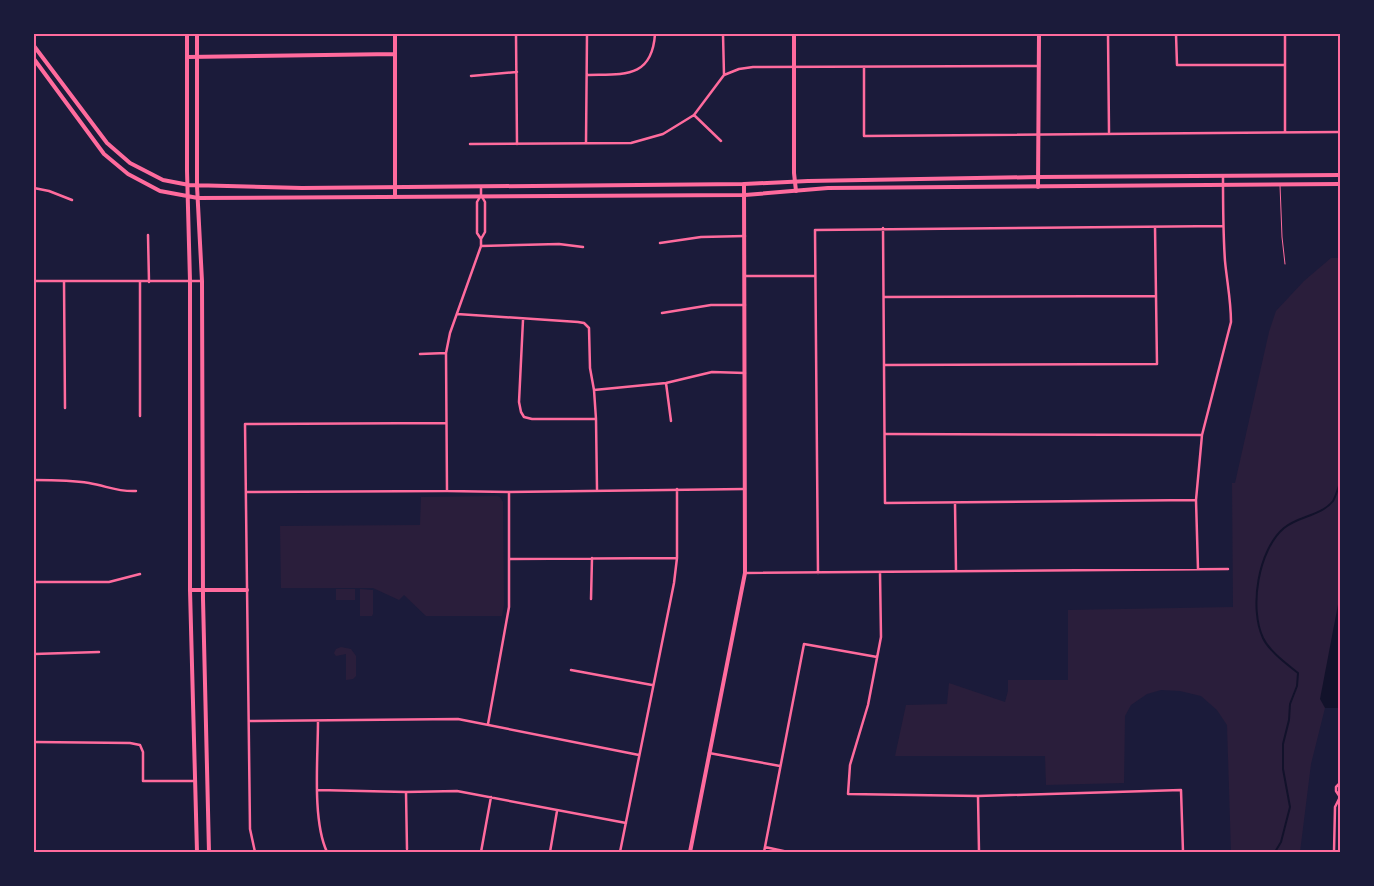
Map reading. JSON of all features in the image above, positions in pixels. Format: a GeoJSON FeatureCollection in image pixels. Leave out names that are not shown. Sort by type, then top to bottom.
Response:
{"type":"FeatureCollection","features":[{"type":"Feature","properties":{"kind":"main road"},"geometry":{"type":"LineString","coordinates":[[187,34],[190,281],[190,590],[197,852]]}},
{"type":"Feature","properties":{"kind":"main road"},"geometry":{"type":"LineString","coordinates":[[197,34],[197,186],[202,281],[203,590],[209,852]]}},
{"type":"Feature","properties":{"kind":"main road"},"geometry":{"type":"LineString","coordinates":[[395,34],[395,197]]}},
{"type":"Feature","properties":{"kind":"main road"},"geometry":{"type":"LineString","coordinates":[[794,34],[796,191]]}},
{"type":"Feature","properties":{"kind":"main road"},"geometry":{"type":"LineString","coordinates":[[1038,187],[1039,34]]}},
{"type":"Feature","properties":{"kind":"main road"},"geometry":{"type":"LineString","coordinates":[[34,46],[107,143],[130,163],[162,180],[188,186],[481,187],[744,184],[1038,177],[1340,175]]}},
{"type":"Feature","properties":{"kind":"main road"},"geometry":{"type":"LineString","coordinates":[[187,57],[395,54]]}},
{"type":"Feature","properties":{"kind":"main road"},"geometry":{"type":"LineString","coordinates":[[34,59],[104,154],[128,174],[160,191],[198,198],[745,195],[828,188],[1340,184]]}},
{"type":"Feature","properties":{"kind":"main road"},"geometry":{"type":"LineString","coordinates":[[690,852],[745,573],[744,184]]}},
{"type":"Feature","properties":{"kind":"main road"},"geometry":{"type":"LineString","coordinates":[[190,590],[247,590]]}},
{"type":"Feature","properties":{"kind":"street"},"geometry":{"type":"LineString","coordinates":[[516,34],[517,144]]}},
{"type":"Feature","properties":{"kind":"street"},"geometry":{"type":"LineString","coordinates":[[586,143],[587,34]]}},
{"type":"Feature","properties":{"kind":"street"},"geometry":{"type":"LineString","coordinates":[[587,75],[629,74],[639,70],[648,61],[654,48],[655,34]]}},
{"type":"Feature","properties":{"kind":"street"},"geometry":{"type":"LineString","coordinates":[[723,34],[724,75]]}},
{"type":"Feature","properties":{"kind":"street"},"geometry":{"type":"LineString","coordinates":[[1108,34],[1109,133]]}},
{"type":"Feature","properties":{"kind":"street"},"geometry":{"type":"LineString","coordinates":[[1176,34],[1177,65],[1285,65]]}},
{"type":"Feature","properties":{"kind":"street"},"geometry":{"type":"LineString","coordinates":[[1284,34],[1285,133]]}},
{"type":"Feature","properties":{"kind":"street"},"geometry":{"type":"LineString","coordinates":[[470,144],[631,143],[663,134],[694,115],[724,75],[740,69],[753,67],[1039,66]]}},
{"type":"Feature","properties":{"kind":"street"},"geometry":{"type":"LineString","coordinates":[[864,68],[864,136],[1340,132]]}},
{"type":"Feature","properties":{"kind":"street"},"geometry":{"type":"LineString","coordinates":[[471,76],[517,72]]}},
{"type":"Feature","properties":{"kind":"street"},"geometry":{"type":"LineString","coordinates":[[694,115],[721,141]]}},
{"type":"Feature","properties":{"kind":"street"},"geometry":{"type":"LineString","coordinates":[[1198,569],[1196,500],[1202,435],[1231,322],[1232,304],[1223,226],[1223,175]]}},
{"type":"Feature","properties":{"kind":"street"},"geometry":{"type":"LineString","coordinates":[[447,491],[446,353],[450,333],[485,232],[485,202],[481,195],[481,187]]}},
{"type":"Feature","properties":{"kind":"street"},"geometry":{"type":"LineString","coordinates":[[34,188],[49,191],[72,200]]}},
{"type":"Feature","properties":{"kind":"street"},"geometry":{"type":"LineString","coordinates":[[481,195],[477,202],[477,233],[481,239]]}},
{"type":"Feature","properties":{"kind":"street"},"geometry":{"type":"LineString","coordinates":[[884,365],[1156,364],[1155,226]]}},
{"type":"Feature","properties":{"kind":"street"},"geometry":{"type":"LineString","coordinates":[[818,573],[815,230],[1223,226]]}},
{"type":"Feature","properties":{"kind":"street"},"geometry":{"type":"LineString","coordinates":[[883,228],[885,503],[955,504],[1196,500]]}},
{"type":"Feature","properties":{"kind":"street"},"geometry":{"type":"LineString","coordinates":[[148,235],[149,282]]}},
{"type":"Feature","properties":{"kind":"street"},"geometry":{"type":"LineString","coordinates":[[660,243],[701,237],[745,236]]}},
{"type":"Feature","properties":{"kind":"street"},"geometry":{"type":"LineString","coordinates":[[481,246],[559,244],[583,246]]}},
{"type":"Feature","properties":{"kind":"street"},"geometry":{"type":"LineString","coordinates":[[745,276],[816,276]]}},
{"type":"Feature","properties":{"kind":"street"},"geometry":{"type":"LineString","coordinates":[[34,281],[202,281]]}},
{"type":"Feature","properties":{"kind":"street"},"geometry":{"type":"LineString","coordinates":[[64,281],[65,408]]}},
{"type":"Feature","properties":{"kind":"street"},"geometry":{"type":"LineString","coordinates":[[140,281],[140,416]]}},
{"type":"Feature","properties":{"kind":"street"},"geometry":{"type":"LineString","coordinates":[[884,297],[1155,296]]}},
{"type":"Feature","properties":{"kind":"street"},"geometry":{"type":"LineString","coordinates":[[662,313],[711,305],[745,305]]}},
{"type":"Feature","properties":{"kind":"street"},"geometry":{"type":"LineString","coordinates":[[457,314],[523,320],[578,322],[584,323],[589,328],[590,368],[596,419],[597,490]]}},
{"type":"Feature","properties":{"kind":"street"},"geometry":{"type":"LineString","coordinates":[[523,320],[519,402],[524,417],[532,419],[596,419]]}},
{"type":"Feature","properties":{"kind":"street"},"geometry":{"type":"LineString","coordinates":[[420,354],[446,353]]}},
{"type":"Feature","properties":{"kind":"street"},"geometry":{"type":"LineString","coordinates":[[594,390],[666,383],[712,372],[745,373]]}},
{"type":"Feature","properties":{"kind":"street"},"geometry":{"type":"LineString","coordinates":[[666,383],[671,421]]}},
{"type":"Feature","properties":{"kind":"street"},"geometry":{"type":"LineString","coordinates":[[255,852],[250,829],[245,424],[446,423]]}},
{"type":"Feature","properties":{"kind":"street"},"geometry":{"type":"LineString","coordinates":[[885,434],[1202,435]]}},
{"type":"Feature","properties":{"kind":"street"},"geometry":{"type":"LineString","coordinates":[[34,480],[74,481],[91,483],[122,492],[136,491]]}},
{"type":"Feature","properties":{"kind":"street"},"geometry":{"type":"LineString","coordinates":[[620,852],[674,583],[677,558],[677,489]]}},
{"type":"Feature","properties":{"kind":"street"},"geometry":{"type":"LineString","coordinates":[[246,492],[509,492],[745,489]]}},
{"type":"Feature","properties":{"kind":"street"},"geometry":{"type":"LineString","coordinates":[[488,724],[509,607],[509,492]]}},
{"type":"Feature","properties":{"kind":"street"},"geometry":{"type":"LineString","coordinates":[[955,504],[956,571]]}},
{"type":"Feature","properties":{"kind":"street"},"geometry":{"type":"LineString","coordinates":[[592,558],[592,599]]}},
{"type":"Feature","properties":{"kind":"street"},"geometry":{"type":"LineString","coordinates":[[509,559],[677,558]]}},
{"type":"Feature","properties":{"kind":"street"},"geometry":{"type":"LineString","coordinates":[[745,573],[1228,569]]}},
{"type":"Feature","properties":{"kind":"street"},"geometry":{"type":"LineString","coordinates":[[880,572],[881,637],[868,705],[850,765],[848,794],[978,796],[1181,790],[1183,852]]}},
{"type":"Feature","properties":{"kind":"street"},"geometry":{"type":"LineString","coordinates":[[34,582],[95,584],[140,574]]}},
{"type":"Feature","properties":{"kind":"street"},"geometry":{"type":"LineString","coordinates":[[764,852],[804,644],[877,657]]}},
{"type":"Feature","properties":{"kind":"street"},"geometry":{"type":"LineString","coordinates":[[34,654],[98,652]]}},
{"type":"Feature","properties":{"kind":"street"},"geometry":{"type":"LineString","coordinates":[[571,670],[652,686]]}},
{"type":"Feature","properties":{"kind":"street"},"geometry":{"type":"LineString","coordinates":[[248,721],[458,719],[639,754]]}},
{"type":"Feature","properties":{"kind":"street"},"geometry":{"type":"LineString","coordinates":[[318,721],[319,823],[323,844],[327,852]]}},
{"type":"Feature","properties":{"kind":"street"},"geometry":{"type":"LineString","coordinates":[[34,742],[130,742],[140,745],[143,752],[143,781],[195,781]]}},
{"type":"Feature","properties":{"kind":"street"},"geometry":{"type":"LineString","coordinates":[[710,753],[780,766]]}},
{"type":"Feature","properties":{"kind":"street"},"geometry":{"type":"LineString","coordinates":[[1334,852],[1335,807],[1340,797],[1336,787],[1340,783]]}},
{"type":"Feature","properties":{"kind":"street"},"geometry":{"type":"LineString","coordinates":[[318,790],[457,791],[626,823]]}},
{"type":"Feature","properties":{"kind":"street"},"geometry":{"type":"LineString","coordinates":[[406,792],[407,849]]}},
{"type":"Feature","properties":{"kind":"street"},"geometry":{"type":"LineString","coordinates":[[481,852],[491,796]]}},
{"type":"Feature","properties":{"kind":"street"},"geometry":{"type":"LineString","coordinates":[[978,796],[979,852]]}},
{"type":"Feature","properties":{"kind":"street"},"geometry":{"type":"LineString","coordinates":[[550,852],[557,811]]}},
{"type":"Feature","properties":{"kind":"street"},"geometry":{"type":"LineString","coordinates":[[765,847],[788,852]]}},
{"type":"Feature","properties":{"kind":"lane"},"geometry":{"type":"LineString","coordinates":[[1280,184],[1285,264]]}},
{"type":"Feature","properties":{"kind":"shaded area"},"geometry":{"type":"Polygon","coordinates":[[[1331,258],[1340,258],[1340,708],[1325,708],[1311,764],[1300,852],[1231,852],[1227,725],[1217,710],[1201,696],[1180,691],[1161,690],[1147,694],[1131,705],[1125,716],[1124,783],[1046,785],[1045,756],[895,756],[906,705],[947,704],[949,683],[1005,702],[1008,680],[1068,680],[1068,610],[1233,607],[1232,483],[1235,483],[1269,332],[1276,311],[1304,281],[1331,258]]]}},
{"type":"Feature","properties":{"kind":"shaded area"},"geometry":{"type":"Polygon","coordinates":[[[497,496],[503,502],[504,605],[502,616],[426,616],[404,595],[399,600],[373,588],[281,588],[280,526],[420,525],[421,497],[497,496]]]}},
{"type":"Feature","properties":{"kind":"shaded area"},"geometry":{"type":"Polygon","coordinates":[[[336,589],[355,589],[355,600],[336,600],[336,589]]]}},
{"type":"Feature","properties":{"kind":"shaded area"},"geometry":{"type":"Polygon","coordinates":[[[360,589],[373,590],[372,616],[360,616],[360,589]]]}},
{"type":"Feature","properties":{"kind":"shaded area"},"geometry":{"type":"Polygon","coordinates":[[[1340,594],[1340,708],[1325,708],[1320,699],[1340,594]]]}},
{"type":"Feature","properties":{"kind":"shaded area"},"geometry":{"type":"Polygon","coordinates":[[[341,647],[351,649],[356,656],[356,676],[353,679],[346,680],[346,654],[336,656],[334,653],[336,649],[341,647]]]}},
{"type":"Feature","properties":{"kind":"waterway"},"geometry":{"type":"LineString","coordinates":[[1275,852],[1281,842],[1290,807],[1283,769],[1283,744],[1289,720],[1290,704],[1297,686],[1298,673],[1274,652],[1263,638],[1257,611],[1258,580],[1268,550],[1275,538],[1290,524],[1328,506],[1333,501],[1340,483]]}}]}
